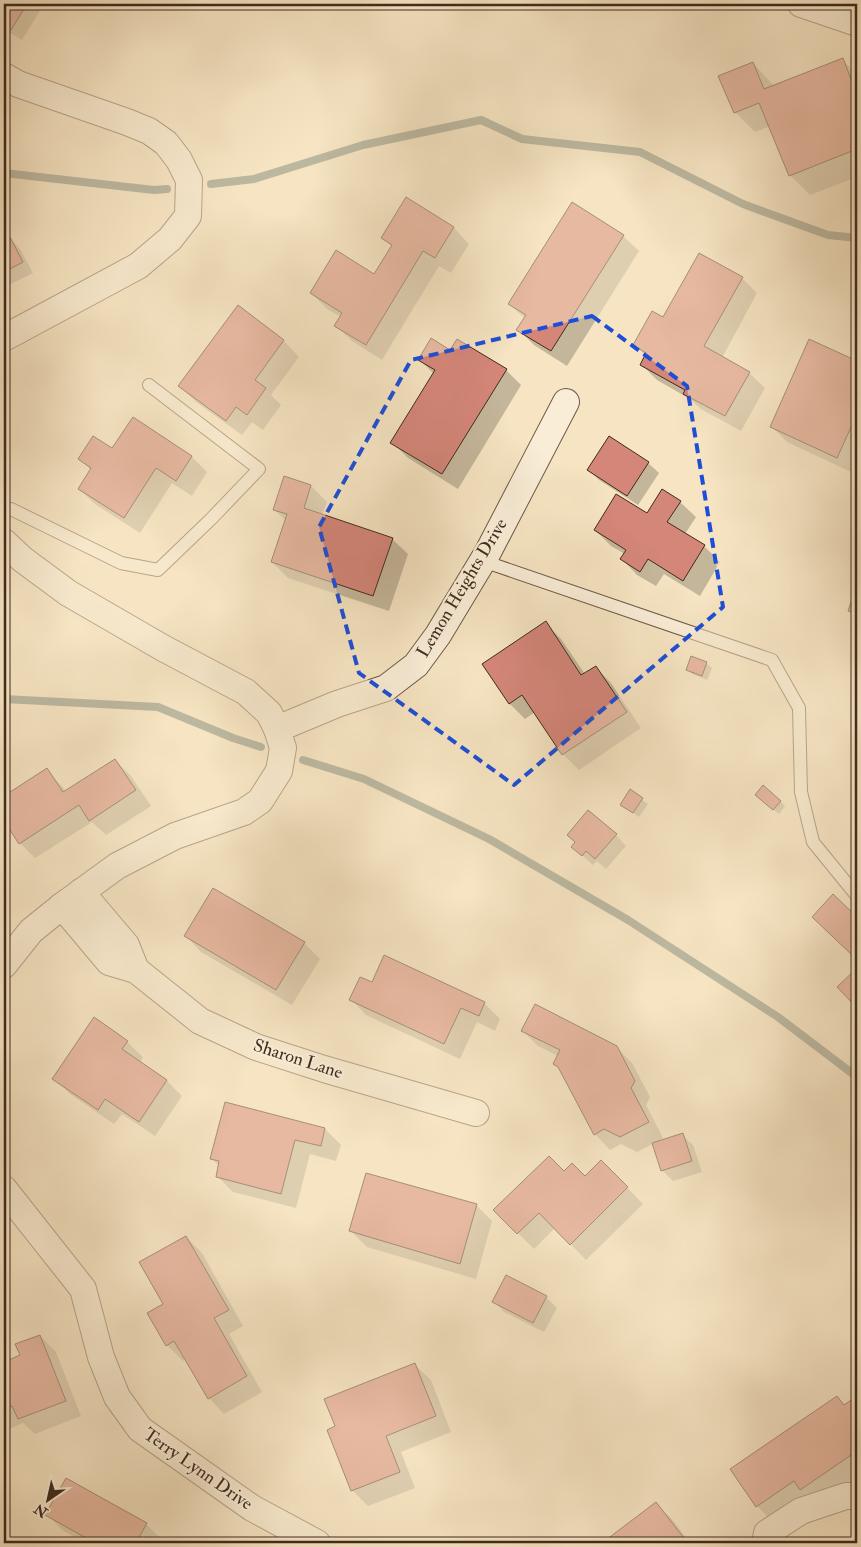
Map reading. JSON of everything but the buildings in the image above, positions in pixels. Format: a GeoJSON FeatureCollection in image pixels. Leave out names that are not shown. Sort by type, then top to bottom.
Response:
{"type":"FeatureCollection","features":[{"type":"Feature","properties":{"kind":"street"},"geometry":{"type":"LineString","coordinates":[[802,4],[857,23]]}},
{"type":"Feature","properties":{"kind":"street"},"geometry":{"type":"LineString","coordinates":[[4,76],[18,84],[149,131],[166,143],[179,160],[189,180],[188,216],[170,239],[138,266],[4,338]]}},
{"type":"Feature","properties":{"kind":"street","name":"Lemon Heights Drive"},"geometry":{"type":"LineString","coordinates":[[277,729],[337,704],[386,688],[416,665],[438,635],[483,561],[566,402]]}},
{"type":"Feature","properties":{"kind":"street"},"geometry":{"type":"LineString","coordinates":[[4,542],[22,559],[68,593],[246,692],[269,713],[283,748],[279,772],[260,801],[244,812],[175,836],[118,866],[32,931],[4,965]]}},
{"type":"Feature","properties":{"kind":"street","name":"Sharon Lane"},"geometry":{"type":"LineString","coordinates":[[72,899],[109,962],[136,970],[200,1021],[256,1047],[324,1069],[476,1113]]}},
{"type":"Feature","properties":{"kind":"street","name":"Terry Lynn Drive"},"geometry":{"type":"LineString","coordinates":[[4,1189],[83,1289],[101,1357],[117,1397],[140,1429],[252,1508],[316,1543]]}},
{"type":"Feature","properties":{"kind":"street"},"geometry":{"type":"LineString","coordinates":[[765,1543],[767,1533],[801,1511],[846,1496],[857,1496]]}},
{"type":"Feature","properties":{"kind":"lane"},"geometry":{"type":"LineString","coordinates":[[4,513],[11,509],[121,563],[158,570],[211,519],[259,468],[150,385]]}},
{"type":"Feature","properties":{"kind":"lane"},"geometry":{"type":"LineString","coordinates":[[483,561],[772,660],[799,708],[801,792],[813,842],[857,896]]}},
{"type":"Feature","properties":{"kind":"highlighted area"},"geometry":{"type":"Polygon","coordinates":[[[592,316],[687,386],[723,607],[514,785],[359,673],[319,527],[411,360],[592,316]]]}},
{"type":"Feature","properties":{"kind":"waterway"},"geometry":{"type":"LineString","coordinates":[[211,184],[254,179],[363,145],[481,120],[522,139],[640,152],[743,204],[828,235],[857,238]]}},
{"type":"Feature","properties":{"kind":"waterway"},"geometry":{"type":"LineString","coordinates":[[4,173],[154,190],[167,189]]}},
{"type":"Feature","properties":{"kind":"waterway"},"geometry":{"type":"LineString","coordinates":[[4,699],[158,707],[233,738],[261,747]]}},
{"type":"Feature","properties":{"kind":"waterway"},"geometry":{"type":"LineString","coordinates":[[303,760],[364,779],[489,839],[628,920],[778,1017],[857,1077]]}}]}
